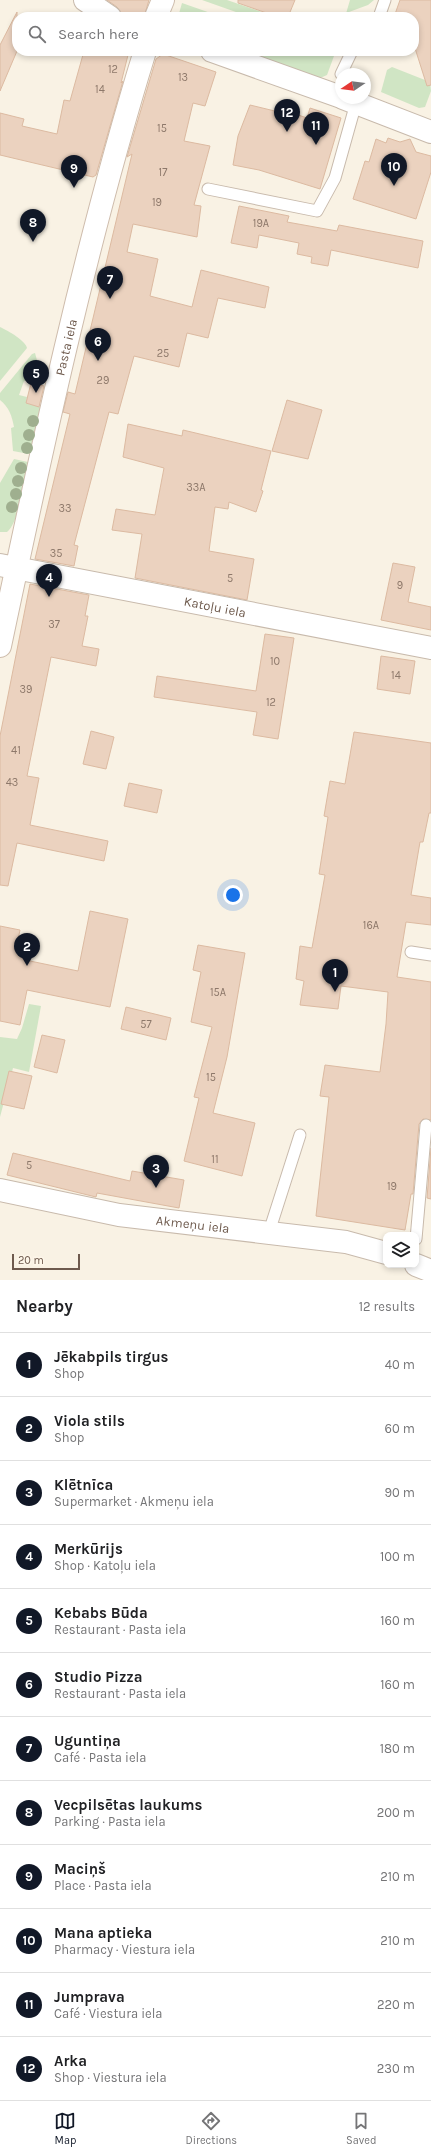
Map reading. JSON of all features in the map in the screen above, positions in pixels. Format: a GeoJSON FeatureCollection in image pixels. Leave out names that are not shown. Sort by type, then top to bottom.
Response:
{"type":"FeatureCollection","features":[{"type":"Feature","properties":{"kind":"street"},"geometry":{"type":"LineString","coordinates":[[85,0],[103,12]]}},
{"type":"Feature","properties":{"kind":"street"},"geometry":{"type":"LineString","coordinates":[[158,12],[163,0]]}},
{"type":"Feature","properties":{"kind":"street","name":"Pasta iela"},"geometry":{"type":"LineString","coordinates":[[0,646],[8,566],[126,113],[143,56]]}},
{"type":"Feature","properties":{"kind":"street"},"geometry":{"type":"LineString","coordinates":[[226,56],[335,95]]}},
{"type":"Feature","properties":{"kind":"street"},"geometry":{"type":"LineString","coordinates":[[359,104],[431,132]]}},
{"type":"Feature","properties":{"kind":"street","name":"Katoļu iela"},"geometry":{"type":"LineString","coordinates":[[8,566],[431,648]]}},
{"type":"Feature","properties":{"kind":"street","name":"Akmeņu iela"},"geometry":{"type":"LineString","coordinates":[[0,1190],[119,1215],[346,1242],[383,1252]]}},
{"type":"Feature","properties":{"kind":"street"},"geometry":{"type":"LineString","coordinates":[[419,1266],[431,1271]]}},
{"type":"Feature","properties":{"kind":"lane"},"geometry":{"type":"LineString","coordinates":[[381,12],[385,0]]}},
{"type":"Feature","properties":{"kind":"lane"},"geometry":{"type":"LineString","coordinates":[[343,68],[348,56]]}},
{"type":"Feature","properties":{"kind":"lane"},"geometry":{"type":"LineString","coordinates":[[208,189],[316,211],[335,178],[342,104]]}},
{"type":"Feature","properties":{"kind":"lane"},"geometry":{"type":"LineString","coordinates":[[411,952],[431,955]]}},
{"type":"Feature","properties":{"kind":"lane"},"geometry":{"type":"LineString","coordinates":[[417,1232],[426,1125]]}},
{"type":"Feature","properties":{"kind":"lane"},"geometry":{"type":"LineString","coordinates":[[269,1232],[300,1135]]}},
{"type":"Feature","properties":{"kind":"green space"},"geometry":{"type":"Polygon","coordinates":[[[202,0],[227,0],[262,12],[236,12],[202,0]]]}},
{"type":"Feature","properties":{"kind":"green space"},"geometry":{"type":"Polygon","coordinates":[[[350,0],[374,0],[368,5],[346,12],[350,0]]]}},
{"type":"Feature","properties":{"kind":"green space"},"geometry":{"type":"Polygon","coordinates":[[[182,3],[208,12],[179,12],[182,3]]]}},
{"type":"Feature","properties":{"kind":"green space"},"geometry":{"type":"Polygon","coordinates":[[[255,56],[334,56],[327,75],[318,79],[255,56]]]}},
{"type":"Feature","properties":{"kind":"green space"},"geometry":{"type":"Polygon","coordinates":[[[392,67],[430,82],[431,91],[425,107],[419,108],[381,92],[387,70],[392,67]]]}},
{"type":"Feature","properties":{"kind":"green space"},"geometry":{"type":"Polygon","coordinates":[[[0,327],[20,339],[27,348],[0,381],[0,327]]]}},
{"type":"Feature","properties":{"kind":"green space"},"geometry":{"type":"Polygon","coordinates":[[[35,353],[38,364],[36,379],[24,381],[19,395],[27,397],[26,403],[43,408],[29,454],[13,451],[11,428],[14,427],[8,409],[0,400],[0,393],[32,354],[35,353]]]}},
{"type":"Feature","properties":{"kind":"green space"},"geometry":{"type":"Polygon","coordinates":[[[14,459],[28,462],[19,510],[12,527],[7,532],[0,532],[0,483],[14,459]]]}},
{"type":"Feature","properties":{"kind":"green space"},"geometry":{"type":"Polygon","coordinates":[[[29,1004],[41,1006],[29,1072],[13,1068],[0,1117],[0,1037],[17,1039],[29,1004]]]}},
{"type":"Feature","properties":{"kind":"building"},"geometry":{"type":"Polygon","coordinates":[[[107,0],[149,0],[145,12],[120,12],[117,7],[107,0]]]}},
{"type":"Feature","properties":{"kind":"building"},"geometry":{"type":"Polygon","coordinates":[[[238,0],[295,0],[290,12],[264,12],[238,3],[238,0]]]}},
{"type":"Feature","properties":{"kind":"building"},"geometry":{"type":"Polygon","coordinates":[[[400,0],[431,0],[431,85],[427,86],[417,56],[419,56],[419,12],[396,12],[400,0]]]}},
{"type":"Feature","properties":{"kind":"building"},"geometry":{"type":"Polygon","coordinates":[[[12,22],[12,56],[15,56],[0,91],[0,45],[12,22]]]}},
{"type":"Feature","properties":{"kind":"building"},"geometry":{"type":"Polygon","coordinates":[[[83,56],[128,56],[121,83],[123,81],[96,175],[93,177],[0,155],[0,113],[24,119],[22,126],[57,134],[64,100],[70,101],[83,56]]]}},
{"type":"Feature","properties":{"kind":"building"},"geometry":{"type":"Polygon","coordinates":[[[160,56],[169,56],[216,72],[205,106],[193,103],[184,141],[210,146],[194,205],[201,206],[197,237],[133,224],[127,252],[158,259],[150,296],[192,307],[201,270],[269,287],[265,308],[218,298],[208,338],[187,333],[179,367],[134,356],[118,414],[109,412],[74,545],[78,546],[74,566],[35,559],[70,414],[63,412],[68,392],[75,394],[132,154],[127,157],[156,59],[160,56]]]}},
{"type":"Feature","properties":{"kind":"building"},"geometry":{"type":"Polygon","coordinates":[[[250,105],[283,113],[284,110],[307,118],[310,108],[341,118],[320,189],[259,170],[233,165],[238,136],[250,105]]]}},
{"type":"Feature","properties":{"kind":"building"},"geometry":{"type":"Polygon","coordinates":[[[388,138],[400,142],[410,139],[416,152],[431,156],[431,172],[416,219],[353,199],[365,161],[369,162],[376,139],[386,143],[388,138]]]}},
{"type":"Feature","properties":{"kind":"building"},"geometry":{"type":"Polygon","coordinates":[[[239,206],[289,216],[287,222],[337,231],[339,225],[423,241],[418,268],[331,250],[328,266],[311,263],[312,257],[297,254],[299,243],[259,235],[257,248],[231,243],[239,206]]]}},
{"type":"Feature","properties":{"kind":"building"},"geometry":{"type":"Polygon","coordinates":[[[31,383],[44,386],[39,407],[26,403],[31,383]]]}},
{"type":"Feature","properties":{"kind":"building"},"geometry":{"type":"Polygon","coordinates":[[[287,400],[322,410],[308,459],[272,451],[287,400]]]}},
{"type":"Feature","properties":{"kind":"building"},"geometry":{"type":"Polygon","coordinates":[[[128,424],[182,436],[183,430],[271,451],[261,490],[263,491],[256,512],[229,502],[228,509],[215,507],[209,551],[254,559],[247,600],[135,578],[142,534],[112,530],[116,509],[155,515],[164,468],[123,457],[128,424]]]}},
{"type":"Feature","properties":{"kind":"building"},"geometry":{"type":"Polygon","coordinates":[[[393,563],[415,567],[408,602],[431,607],[431,630],[381,620],[393,563]]]}},
{"type":"Feature","properties":{"kind":"building"},"geometry":{"type":"Polygon","coordinates":[[[30,584],[89,595],[85,616],[88,616],[82,646],[99,649],[96,666],[51,657],[27,776],[39,778],[30,825],[108,841],[104,861],[17,843],[8,886],[0,885],[0,736],[30,584]]]}},
{"type":"Feature","properties":{"kind":"building"},"geometry":{"type":"Polygon","coordinates":[[[265,634],[294,638],[278,739],[253,735],[257,712],[154,697],[157,676],[256,691],[265,634]]]}},
{"type":"Feature","properties":{"kind":"building"},"geometry":{"type":"Polygon","coordinates":[[[381,656],[415,661],[410,694],[377,689],[381,656]]]}},
{"type":"Feature","properties":{"kind":"building"},"geometry":{"type":"Polygon","coordinates":[[[91,731],[114,737],[106,769],[83,764],[91,731]]]}},
{"type":"Feature","properties":{"kind":"building"},"geometry":{"type":"Polygon","coordinates":[[[354,732],[431,743],[431,813],[429,813],[423,842],[420,842],[411,895],[431,898],[431,925],[406,922],[397,977],[431,982],[431,1120],[423,1119],[419,1124],[413,1194],[411,1194],[405,1230],[316,1216],[329,1097],[320,1096],[325,1065],[380,1072],[386,1024],[388,992],[341,986],[338,1009],[300,1005],[304,981],[296,979],[300,946],[312,948],[325,875],[319,874],[328,817],[324,816],[330,781],[345,784],[354,732]]]}},
{"type":"Feature","properties":{"kind":"building"},"geometry":{"type":"Polygon","coordinates":[[[129,783],[162,790],[157,813],[124,806],[129,783]]]}},
{"type":"Feature","properties":{"kind":"building"},"geometry":{"type":"Polygon","coordinates":[[[90,911],[128,919],[110,1007],[27,990],[20,1025],[0,1021],[0,926],[20,930],[16,949],[32,952],[30,961],[78,971],[90,911]]]}},
{"type":"Feature","properties":{"kind":"building"},"geometry":{"type":"Polygon","coordinates":[[[198,945],[245,953],[227,1057],[213,1113],[255,1123],[242,1176],[184,1161],[199,1098],[194,1097],[212,1027],[191,1022],[201,972],[193,970],[198,945]]]}},
{"type":"Feature","properties":{"kind":"building"},"geometry":{"type":"Polygon","coordinates":[[[126,1007],[171,1018],[166,1040],[121,1029],[126,1007]]]}},
{"type":"Feature","properties":{"kind":"building"},"geometry":{"type":"Polygon","coordinates":[[[42,1035],[65,1040],[57,1073],[34,1067],[42,1035]]]}},
{"type":"Feature","properties":{"kind":"building"},"geometry":{"type":"Polygon","coordinates":[[[9,1071],[32,1076],[24,1109],[1,1104],[9,1071]]]}},
{"type":"Feature","properties":{"kind":"building"},"geometry":{"type":"Polygon","coordinates":[[[431,1148],[431,1199],[427,1198],[431,1148]]]}},
{"type":"Feature","properties":{"kind":"building"},"geometry":{"type":"Polygon","coordinates":[[[13,1153],[130,1181],[132,1171],[184,1180],[179,1208],[97,1193],[96,1197],[7,1175],[13,1153]]]}},
{"type":"Feature","properties":{"kind":"place","name":"Arka"},"geometry":{"type":"Point","coordinates":[287,132]}},
{"type":"Feature","properties":{"kind":"place","name":"Jumprava"},"geometry":{"type":"Point","coordinates":[316,145]}},
{"type":"Feature","properties":{"kind":"place","name":"Mana aptieka"},"geometry":{"type":"Point","coordinates":[394,186]}},
{"type":"Feature","properties":{"kind":"place","name":"Maciņš"},"geometry":{"type":"Point","coordinates":[74,188]}},
{"type":"Feature","properties":{"kind":"place","name":"Vecpilsētas laukums"},"geometry":{"type":"Point","coordinates":[33,242]}},
{"type":"Feature","properties":{"kind":"place","name":"Uguntiņa"},"geometry":{"type":"Point","coordinates":[110,299]}},
{"type":"Feature","properties":{"kind":"place","name":"Studio Pizza"},"geometry":{"type":"Point","coordinates":[98,361]}},
{"type":"Feature","properties":{"kind":"place","name":"Kebabs Būda"},"geometry":{"type":"Point","coordinates":[36,393]}},
{"type":"Feature","properties":{"kind":"place","name":"Merkūrijs"},"geometry":{"type":"Point","coordinates":[49,597]}},
{"type":"Feature","properties":{"kind":"place","name":"Viola stils"},"geometry":{"type":"Point","coordinates":[27,966]}},
{"type":"Feature","properties":{"kind":"place","name":"Jēkabpils tirgus"},"geometry":{"type":"Point","coordinates":[335,992]}},
{"type":"Feature","properties":{"kind":"place","name":"Klētnīca"},"geometry":{"type":"Point","coordinates":[156,1188]}}]}
